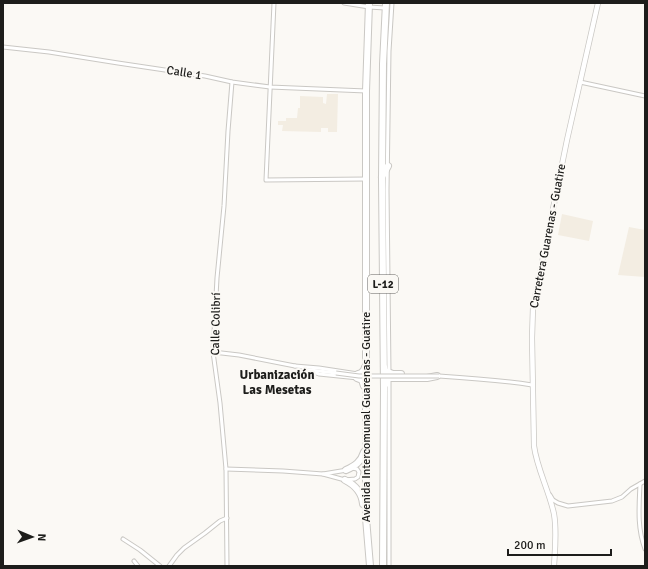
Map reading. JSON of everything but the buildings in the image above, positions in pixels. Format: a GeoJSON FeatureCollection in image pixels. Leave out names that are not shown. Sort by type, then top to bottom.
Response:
{"type":"FeatureCollection","features":[{"type":"Feature","properties":{"kind":"highway","name":"Avenida Intercomunal Guarenas - Guatire"},"geometry":{"type":"LineString","coordinates":[[369,5],[366,91],[366,518],[370,566]]}},
{"type":"Feature","properties":{"kind":"highway","name":"Avenida Intercomunal Guarenas - Guatire"},"geometry":{"type":"LineString","coordinates":[[383,566],[384,367],[382,96],[385,5]]}},
{"type":"Feature","properties":{"kind":"highway"},"geometry":{"type":"LineString","coordinates":[[382,178],[388,166]]}},
{"type":"Feature","properties":{"kind":"highway"},"geometry":{"type":"LineString","coordinates":[[383,336],[388,350]]}},
{"type":"Feature","properties":{"kind":"highway"},"geometry":{"type":"LineString","coordinates":[[366,355],[364,370],[357,376],[362,380],[366,395]]}},
{"type":"Feature","properties":{"kind":"highway"},"geometry":{"type":"LineString","coordinates":[[384,367],[389,376]]}},
{"type":"Feature","properties":{"kind":"highway"},"geometry":{"type":"LineString","coordinates":[[389,376],[427,374],[439,376]]}},
{"type":"Feature","properties":{"kind":"highway"},"geometry":{"type":"LineString","coordinates":[[384,389],[385,382],[389,376]]}},
{"type":"Feature","properties":{"kind":"highway"},"geometry":{"type":"LineString","coordinates":[[346,470],[357,464],[364,455],[366,443]]}},
{"type":"Feature","properties":{"kind":"highway"},"geometry":{"type":"LineString","coordinates":[[345,480],[352,483],[361,496],[366,518]]}},
{"type":"Feature","properties":{"kind":"main road","name":"Carretera Guarenas - Guatire"},"geometry":{"type":"LineString","coordinates":[[554,566],[554,514],[535,457],[534,446],[532,338],[534,303],[564,155],[598,3]]}},
{"type":"Feature","properties":{"kind":"street"},"geometry":{"type":"LineString","coordinates":[[274,3],[266,180],[366,180]]}},
{"type":"Feature","properties":{"kind":"street"},"geometry":{"type":"LineString","coordinates":[[344,3],[385,5]]}},
{"type":"Feature","properties":{"kind":"street","name":"Avenida Intercomunal Guarenas - Guatire"},"geometry":{"type":"LineString","coordinates":[[389,566],[388,166],[389,51],[392,3]]}},
{"type":"Feature","properties":{"kind":"street","name":"Calle 1"},"geometry":{"type":"LineString","coordinates":[[3,47],[49,52],[205,76],[270,88],[366,91]]}},
{"type":"Feature","properties":{"kind":"street","name":"Calle Colibrí"},"geometry":{"type":"LineString","coordinates":[[228,566],[226,469],[214,352],[217,278],[224,206],[232,82]]}},
{"type":"Feature","properties":{"kind":"street"},"geometry":{"type":"LineString","coordinates":[[580,82],[645,96]]}},
{"type":"Feature","properties":{"kind":"street"},"geometry":{"type":"LineString","coordinates":[[214,352],[357,376]]}},
{"type":"Feature","properties":{"kind":"street"},"geometry":{"type":"LineString","coordinates":[[295,366],[359,376],[439,376],[532,385]]}},
{"type":"Feature","properties":{"kind":"street"},"geometry":{"type":"LineString","coordinates":[[303,368],[319,374],[357,376]]}},
{"type":"Feature","properties":{"kind":"street"},"geometry":{"type":"LineString","coordinates":[[226,469],[323,474],[345,480],[358,478],[359,472],[358,469],[352,468],[323,474]]}},
{"type":"Feature","properties":{"kind":"street"},"geometry":{"type":"LineString","coordinates":[[546,490],[553,500],[568,506],[617,500],[645,481]]}},
{"type":"Feature","properties":{"kind":"street"},"geometry":{"type":"LineString","coordinates":[[640,484],[639,528],[645,549]]}},
{"type":"Feature","properties":{"kind":"street"},"geometry":{"type":"LineString","coordinates":[[169,566],[184,548],[226,518]]}},
{"type":"Feature","properties":{"kind":"street"},"geometry":{"type":"LineString","coordinates":[[123,539],[160,566]]}},
{"type":"Feature","properties":{"kind":"street"},"geometry":{"type":"LineString","coordinates":[[134,561],[138,566]]}},
{"type":"Feature","properties":{"kind":"shaded area"},"geometry":{"type":"Polygon","coordinates":[[[327,94],[338,94],[337,132],[328,132],[328,128],[321,128],[321,132],[282,131],[283,125],[278,125],[278,121],[286,121],[286,118],[297,118],[298,108],[300,108],[300,96],[323,97],[323,103],[326,104],[327,94]]]}},
{"type":"Feature","properties":{"kind":"shaded area"},"geometry":{"type":"Polygon","coordinates":[[[562,214],[593,221],[589,241],[558,235],[562,214]]]}},
{"type":"Feature","properties":{"kind":"shaded area"},"geometry":{"type":"Polygon","coordinates":[[[629,227],[645,230],[645,277],[618,275],[629,227]]]}},
{"type":"Feature","properties":{"kind":"district","name":"Urbanización Las Mesetas"},"geometry":{"type":"Point","coordinates":[277,382]}}]}
